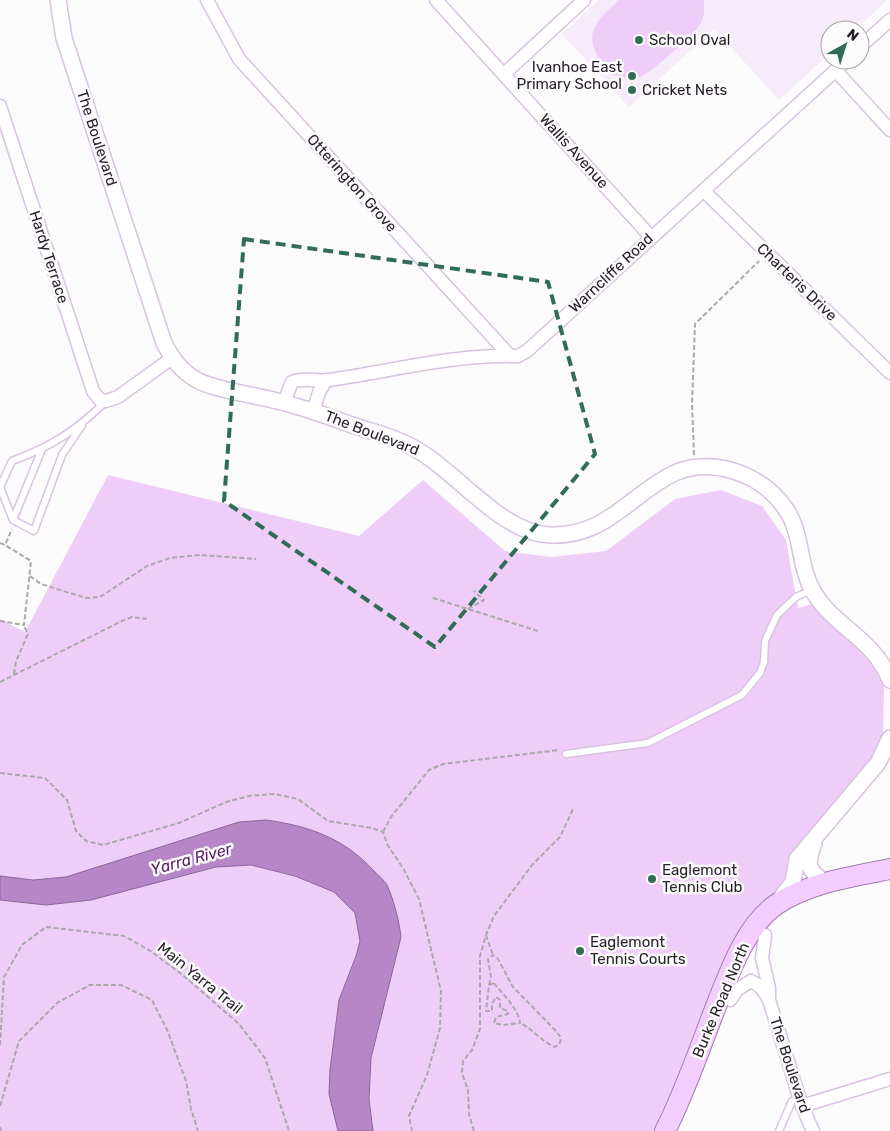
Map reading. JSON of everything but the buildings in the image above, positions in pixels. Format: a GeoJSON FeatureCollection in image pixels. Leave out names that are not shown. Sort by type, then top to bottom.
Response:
{"type":"FeatureCollection","features":[{"type":"Feature","properties":{"kind":"main road","name":"Burke Road North"},"geometry":{"type":"LineString","coordinates":[[665,1131],[743,944],[776,904],[825,882],[890,869]]}},
{"type":"Feature","properties":{"kind":"main road","name":"Burke Road North"},"geometry":{"type":"LineString","coordinates":[[679,1131],[742,967],[754,948],[790,911],[824,893],[890,879]]}},
{"type":"Feature","properties":{"kind":"street","name":"The Boulevard"},"geometry":{"type":"LineString","coordinates":[[58,0],[64,38],[164,344],[180,369],[200,382],[284,402],[403,442],[424,452],[512,524],[550,535],[572,533],[596,527],[668,476],[695,467],[720,468],[741,472],[768,488],[786,509],[796,528],[812,590],[837,619],[866,642],[884,664],[890,680]]}},
{"type":"Feature","properties":{"kind":"street","name":"Otterington Grove"},"geometry":{"type":"LineString","coordinates":[[207,0],[239,59],[510,356]]}},
{"type":"Feature","properties":{"kind":"street","name":"Wallis Avenue"},"geometry":{"type":"LineString","coordinates":[[436,0],[651,237]]}},
{"type":"Feature","properties":{"kind":"street"},"geometry":{"type":"LineString","coordinates":[[504,74],[584,0]]}},
{"type":"Feature","properties":{"kind":"street"},"geometry":{"type":"LineString","coordinates":[[870,39],[890,20]]}},
{"type":"Feature","properties":{"kind":"street"},"geometry":{"type":"LineString","coordinates":[[836,71],[890,130]]}},
{"type":"Feature","properties":{"kind":"street","name":"Warncliffe Road"},"geometry":{"type":"LineString","coordinates":[[284,402],[292,382],[303,378],[326,381],[432,363],[518,356],[527,351],[836,71]]}},
{"type":"Feature","properties":{"kind":"street","name":"Hardy Terrace"},"geometry":{"type":"LineString","coordinates":[[0,106],[92,391],[100,400],[106,401]]}},
{"type":"Feature","properties":{"kind":"street","name":"Charteris Drive"},"geometry":{"type":"LineString","coordinates":[[704,191],[890,373]]}},
{"type":"Feature","properties":{"kind":"street"},"geometry":{"type":"LineString","coordinates":[[106,401],[118,397],[172,358]]}},
{"type":"Feature","properties":{"kind":"street"},"geometry":{"type":"LineString","coordinates":[[313,411],[320,390],[326,381]]}},
{"type":"Feature","properties":{"kind":"street"},"geometry":{"type":"LineString","coordinates":[[776,904],[791,887],[798,859],[878,763],[890,738]]}},
{"type":"Feature","properties":{"kind":"street"},"geometry":{"type":"LineString","coordinates":[[815,839],[808,860],[810,868],[825,882]]}},
{"type":"Feature","properties":{"kind":"street","name":"The Boulevard"},"geometry":{"type":"LineString","coordinates":[[765,935],[762,958],[769,988],[769,1000]]}},
{"type":"Feature","properties":{"kind":"street","name":"The Boulevard"},"geometry":{"type":"LineString","coordinates":[[730,1000],[738,989],[751,982],[758,984],[769,1000],[801,1102],[813,1131]]}},
{"type":"Feature","properties":{"kind":"street"},"geometry":{"type":"LineString","coordinates":[[801,1102],[890,1079]]}},
{"type":"Feature","properties":{"kind":"lane"},"geometry":{"type":"LineString","coordinates":[[82,425],[42,449],[12,461],[0,487],[13,523],[34,531],[62,455],[82,425],[106,401]]}},
{"type":"Feature","properties":{"kind":"lane"},"geometry":{"type":"LineString","coordinates":[[13,523],[42,449]]}},
{"type":"Feature","properties":{"kind":"lane"},"geometry":{"type":"LineString","coordinates":[[566,754],[648,743],[742,696],[760,673],[764,662],[765,641],[777,614],[796,597],[812,590]]}},
{"type":"Feature","properties":{"kind":"lane"},"geometry":{"type":"LineString","coordinates":[[779,1131],[792,1101],[801,1102]]}},
{"type":"Feature","properties":{"kind":"path"},"geometry":{"type":"LineString","coordinates":[[695,467],[692,404],[695,324],[768,253]]}},
{"type":"Feature","properties":{"kind":"path"},"geometry":{"type":"LineString","coordinates":[[5,545],[13,523]]}},
{"type":"Feature","properties":{"kind":"path"},"geometry":{"type":"LineString","coordinates":[[0,543],[32,561],[24,625],[28,634],[16,661],[14,674]]}},
{"type":"Feature","properties":{"kind":"path"},"geometry":{"type":"LineString","coordinates":[[30,576],[42,584],[86,598],[100,597],[146,566],[170,558],[200,556],[256,559]]}},
{"type":"Feature","properties":{"kind":"path"},"geometry":{"type":"LineString","coordinates":[[468,609],[484,600],[474,591]]}},
{"type":"Feature","properties":{"kind":"path"},"geometry":{"type":"LineString","coordinates":[[433,598],[538,631]]}},
{"type":"Feature","properties":{"kind":"path"},"geometry":{"type":"LineString","coordinates":[[0,682],[122,621],[132,617],[147,619]]}},
{"type":"Feature","properties":{"kind":"path"},"geometry":{"type":"LineString","coordinates":[[0,621],[24,625]]}},
{"type":"Feature","properties":{"kind":"path"},"geometry":{"type":"LineString","coordinates":[[412,1131],[409,1116],[427,1075],[440,1028],[441,991],[419,899],[403,868],[387,844],[383,832],[391,817],[429,770],[443,764],[556,749],[566,754]]}},
{"type":"Feature","properties":{"kind":"path"},"geometry":{"type":"LineString","coordinates":[[0,774],[45,778],[67,800],[76,831],[86,841],[103,845],[179,823],[226,802],[250,796],[274,794],[298,799],[328,821],[372,828],[383,832]]}},
{"type":"Feature","properties":{"kind":"path"},"geometry":{"type":"LineString","coordinates":[[474,1131],[469,1114],[468,1090],[462,1073],[463,1061],[472,1050],[480,1029],[480,956],[486,935],[494,916],[532,866],[560,837],[573,809]]}},
{"type":"Feature","properties":{"kind":"path","name":"Main Yarra Trail"},"geometry":{"type":"LineString","coordinates":[[0,1045],[4,977],[22,945],[46,927],[124,936],[149,950],[184,976],[239,1024],[265,1058],[289,1131]]}},
{"type":"Feature","properties":{"kind":"path"},"geometry":{"type":"LineString","coordinates":[[481,1015],[486,1011],[492,1011],[492,1004],[496,998],[500,1000],[500,1008],[508,1011],[508,1014],[496,1017],[494,1023],[503,1026],[520,1023],[531,1028],[550,1045],[555,1047],[560,1043],[556,1030],[513,988],[498,959],[493,955],[486,935]]}},
{"type":"Feature","properties":{"kind":"path"},"geometry":{"type":"LineString","coordinates":[[486,1011],[491,977],[488,959],[493,955]]}},
{"type":"Feature","properties":{"kind":"path"},"geometry":{"type":"LineString","coordinates":[[0,1106],[0,1098],[19,1041],[57,1003],[90,984],[120,985],[152,1000],[168,1032],[186,1081],[191,1109],[198,1131]]}},
{"type":"Feature","properties":{"kind":"path"},"geometry":{"type":"LineString","coordinates":[[489,985],[494,984],[498,988],[519,1016],[520,1023]]}},
{"type":"Feature","properties":{"kind":"path"},"geometry":{"type":"LineString","coordinates":[[0,1127],[1,1131]]}},
{"type":"Feature","properties":{"kind":"highlighted area"},"geometry":{"type":"Polygon","coordinates":[[[244,239],[548,282],[595,454],[435,647],[224,501],[244,239]]]}},
{"type":"Feature","properties":{"kind":"shaded area","name":"Ivanhoe East Primary School"},"geometry":{"type":"Polygon","coordinates":[[[599,0],[887,0],[866,20],[820,20],[820,62],[779,100],[714,29],[629,107],[562,34],[599,0]]]}},
{"type":"Feature","properties":{"kind":"shaded area","name":"School Oval"},"geometry":{"type":"Polygon","coordinates":[[[619,0],[704,0],[704,14],[701,23],[691,35],[653,69],[640,77],[624,77],[609,74],[595,51],[593,42],[595,26],[619,0]]]}},
{"type":"Feature","properties":{"kind":"shaded area"},"geometry":{"type":"Polygon","coordinates":[[[108,475],[359,536],[423,480],[505,551],[551,557],[606,551],[675,499],[721,490],[762,506],[786,540],[798,608],[813,604],[863,646],[884,687],[883,746],[793,859],[782,902],[738,953],[664,1131],[0,1131],[0,619],[25,632],[108,475]]]}},
{"type":"Feature","properties":{"kind":"water","name":"Yarra River"},"geometry":{"type":"Polygon","coordinates":[[[266,820],[311,830],[338,842],[363,860],[381,878],[387,885],[392,897],[401,937],[371,1058],[369,1099],[373,1131],[338,1131],[329,1094],[330,1070],[339,1000],[360,941],[355,913],[334,892],[295,876],[251,865],[216,867],[91,900],[46,905],[0,900],[0,876],[33,880],[66,877],[239,822],[266,820]]]}},
{"type":"Feature","properties":{"kind":"place","name":"School Oval"},"geometry":{"type":"Point","coordinates":[639,40]}},
{"type":"Feature","properties":{"kind":"place","name":"Ivanhoe East Primary School"},"geometry":{"type":"Point","coordinates":[632,76]}},
{"type":"Feature","properties":{"kind":"place","name":"Cricket Nets"},"geometry":{"type":"Point","coordinates":[632,90]}},
{"type":"Feature","properties":{"kind":"place","name":"Eaglemont Tennis Club"},"geometry":{"type":"Point","coordinates":[652,879]}},
{"type":"Feature","properties":{"kind":"place","name":"Eaglemont Tennis Courts"},"geometry":{"type":"Point","coordinates":[580,951]}}]}
